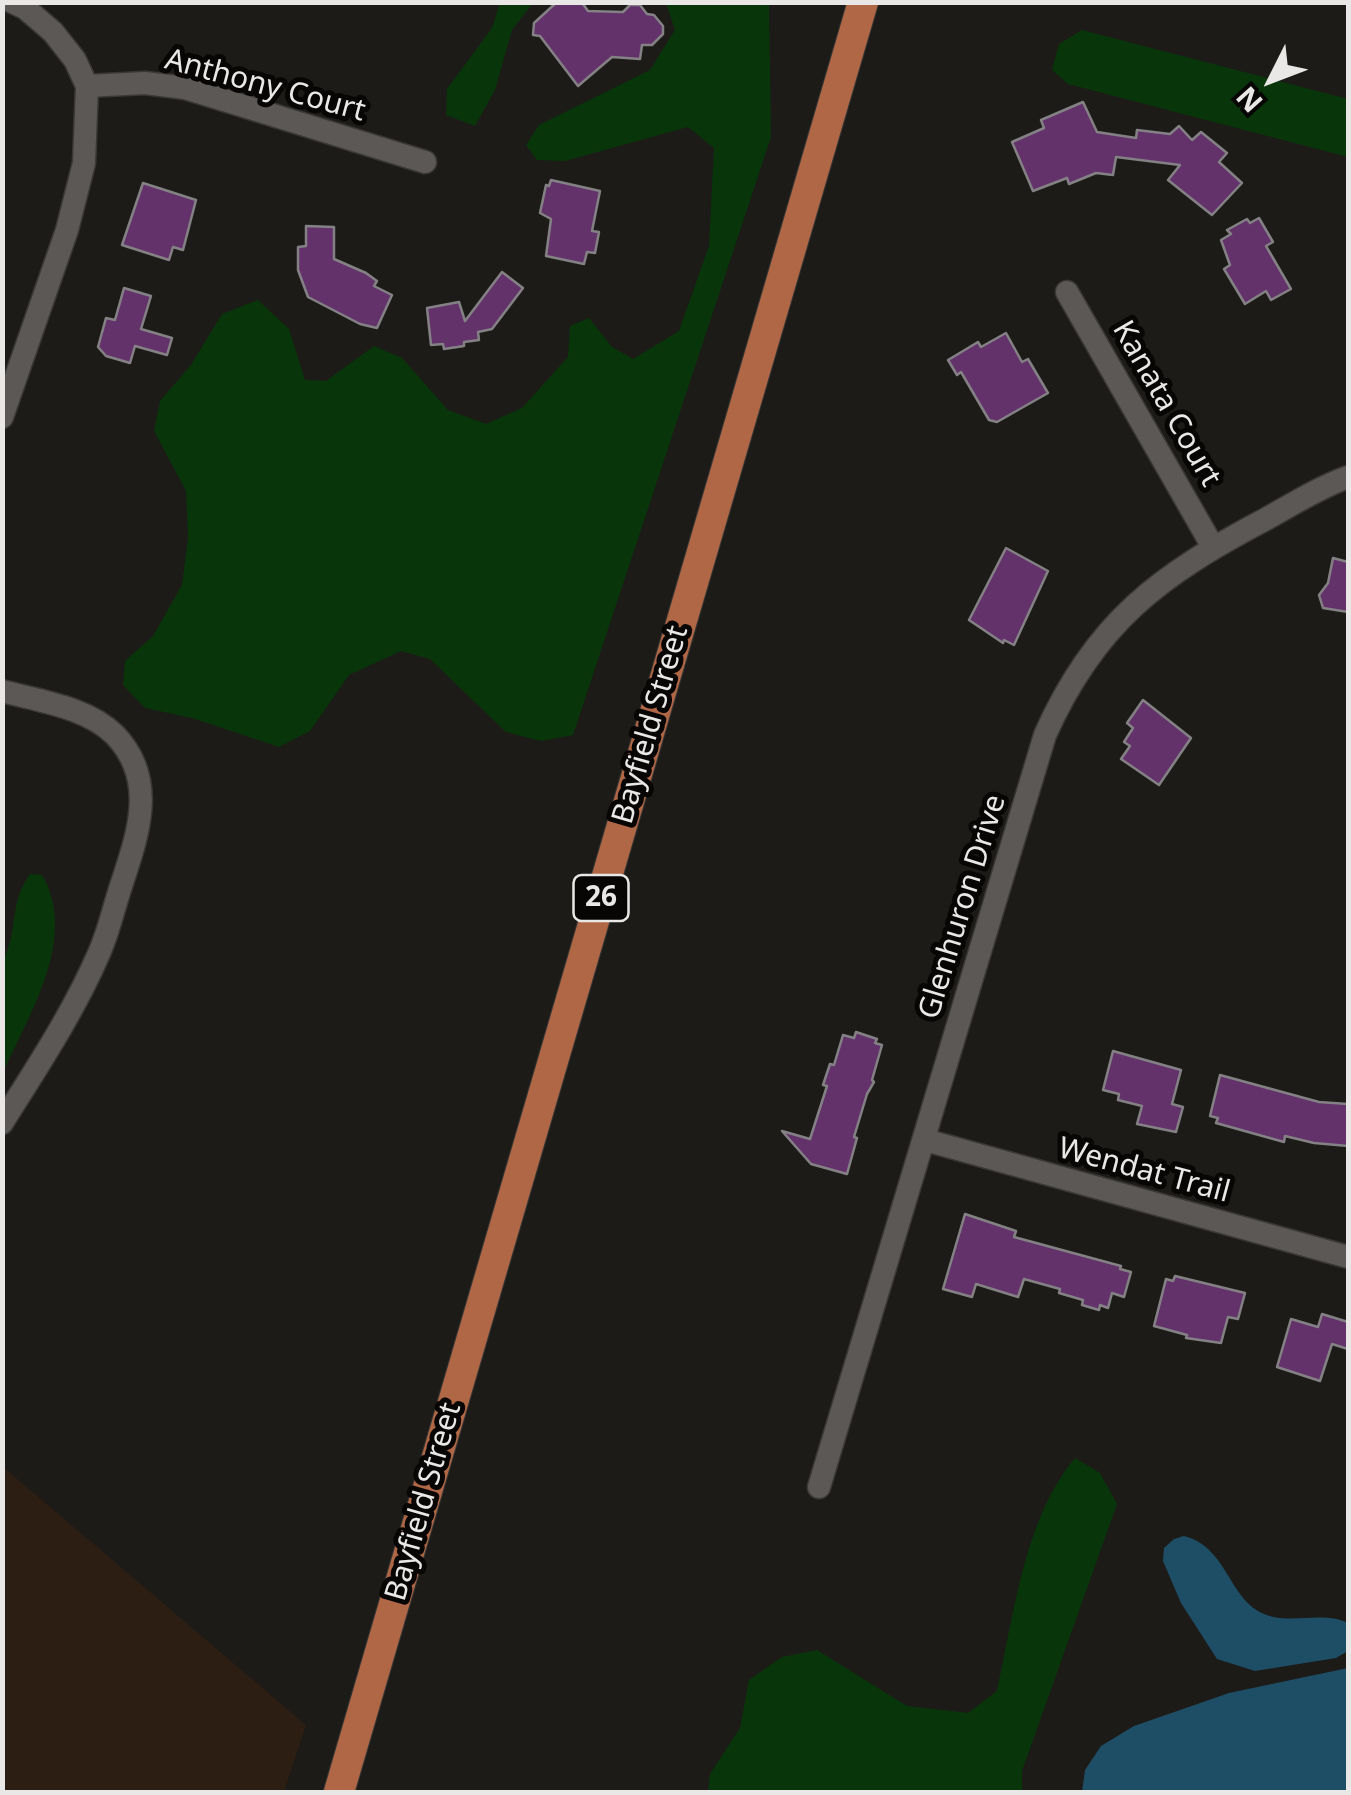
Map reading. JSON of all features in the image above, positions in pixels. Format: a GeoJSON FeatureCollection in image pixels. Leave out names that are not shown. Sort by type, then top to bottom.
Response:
{"type":"FeatureCollection","features":[{"type":"Feature","properties":{"kind":"main road","name":"Bayfield Street"},"geometry":{"type":"LineString","coordinates":[[338,1792],[863,2]]}},
{"type":"Feature","properties":{"kind":"street"},"geometry":{"type":"LineString","coordinates":[[2,417],[66,230],[84,163],[87,86],[53,32],[12,2]]}},
{"type":"Feature","properties":{"kind":"street","name":"Anthony Court"},"geometry":{"type":"LineString","coordinates":[[87,86],[145,83],[185,88],[425,162]]}},
{"type":"Feature","properties":{"kind":"street","name":"Kanata Court"},"geometry":{"type":"LineString","coordinates":[[1066,292],[1213,547]]}},
{"type":"Feature","properties":{"kind":"street","name":"Glenhuron Drive"},"geometry":{"type":"LineString","coordinates":[[819,1487],[1045,735],[1058,708],[1084,662],[1121,618],[1170,574],[1213,547],[1348,478]]}},
{"type":"Feature","properties":{"kind":"street"},"geometry":{"type":"LineString","coordinates":[[2,691],[79,713],[105,726],[134,764],[142,796],[139,828],[102,948],[76,1002],[2,1124]]}},
{"type":"Feature","properties":{"kind":"street","name":"Wendat Trail"},"geometry":{"type":"LineString","coordinates":[[925,1140],[1348,1257]]}},
{"type":"Feature","properties":{"kind":"shaded area"},"geometry":{"type":"Polygon","coordinates":[[[2,1466],[306,1725],[284,1792],[3,1792],[2,1466]]]}},
{"type":"Feature","properties":{"kind":"green space"},"geometry":{"type":"Polygon","coordinates":[[[500,3],[533,3],[512,30],[495,90],[475,126],[446,115],[447,89],[492,28],[500,3]]]}},
{"type":"Feature","properties":{"kind":"green space"},"geometry":{"type":"Polygon","coordinates":[[[666,3],[769,3],[771,137],[573,735],[541,741],[506,732],[430,659],[401,651],[349,675],[310,731],[279,747],[192,718],[145,708],[123,685],[125,661],[153,636],[182,585],[188,538],[186,491],[154,431],[160,401],[191,365],[222,314],[258,300],[289,329],[305,380],[326,381],[374,346],[402,358],[448,410],[486,424],[522,408],[568,357],[570,326],[589,318],[612,347],[633,359],[679,331],[709,246],[714,148],[688,127],[565,161],[537,160],[526,145],[539,125],[650,70],[675,30],[666,3]]]}},
{"type":"Feature","properties":{"kind":"green space"},"geometry":{"type":"Polygon","coordinates":[[[1082,30],[1348,99],[1348,157],[1068,84],[1052,70],[1059,44],[1082,30]]]}},
{"type":"Feature","properties":{"kind":"green space"},"geometry":{"type":"Polygon","coordinates":[[[30,874],[42,875],[52,899],[53,950],[37,1001],[3,1073],[3,960],[19,896],[30,874]]]}},
{"type":"Feature","properties":{"kind":"green space"},"geometry":{"type":"Polygon","coordinates":[[[1075,1458],[1100,1473],[1117,1504],[1022,1771],[1022,1792],[708,1792],[710,1774],[740,1728],[749,1680],[782,1657],[817,1650],[907,1706],[968,1713],[997,1691],[1032,1538],[1058,1482],[1075,1458]]]}},
{"type":"Feature","properties":{"kind":"water"},"geometry":{"type":"Polygon","coordinates":[[[1184,1536],[1210,1550],[1242,1596],[1262,1613],[1348,1623],[1348,1651],[1336,1658],[1255,1671],[1217,1659],[1181,1603],[1163,1561],[1164,1548],[1184,1536]]]}},
{"type":"Feature","properties":{"kind":"water"},"geometry":{"type":"Polygon","coordinates":[[[1348,1668],[1348,1792],[1082,1792],[1085,1770],[1101,1746],[1134,1726],[1229,1693],[1348,1668]]]}},
{"type":"Feature","properties":{"kind":"building"},"geometry":{"type":"Polygon","coordinates":[[[557,2],[583,4],[588,11],[623,12],[630,5],[640,5],[663,26],[663,34],[652,45],[642,45],[640,59],[612,57],[578,86],[540,36],[533,35],[534,23],[557,2]]]}},
{"type":"Feature","properties":{"kind":"building"},"geometry":{"type":"Polygon","coordinates":[[[1083,102],[1097,132],[1136,138],[1137,130],[1170,134],[1179,126],[1192,140],[1201,132],[1227,153],[1219,162],[1242,183],[1212,215],[1168,180],[1180,165],[1116,157],[1113,175],[1096,173],[1069,184],[1067,178],[1033,191],[1012,142],[1044,128],[1041,120],[1083,102]]]}},
{"type":"Feature","properties":{"kind":"building"},"geometry":{"type":"Polygon","coordinates":[[[551,180],[600,191],[592,231],[599,232],[595,253],[587,252],[584,264],[546,256],[551,219],[540,213],[546,185],[551,180]]]}},
{"type":"Feature","properties":{"kind":"building"},"geometry":{"type":"Polygon","coordinates":[[[143,183],[196,200],[183,250],[173,247],[169,260],[122,245],[143,183]]]}},
{"type":"Feature","properties":{"kind":"building"},"geometry":{"type":"Polygon","coordinates":[[[1259,218],[1273,242],[1266,246],[1291,289],[1271,300],[1266,291],[1245,304],[1224,269],[1230,265],[1221,240],[1231,234],[1227,230],[1247,219],[1250,223],[1259,218]]]}},
{"type":"Feature","properties":{"kind":"building"},"geometry":{"type":"Polygon","coordinates":[[[306,226],[334,227],[334,259],[366,273],[377,281],[374,286],[392,295],[377,328],[360,324],[308,297],[298,270],[298,247],[306,246],[306,226]]]}},
{"type":"Feature","properties":{"kind":"building"},"geometry":{"type":"Polygon","coordinates":[[[502,272],[523,288],[492,329],[478,332],[479,340],[464,342],[464,346],[444,349],[443,344],[431,345],[427,308],[459,302],[465,321],[502,272]]]}},
{"type":"Feature","properties":{"kind":"building"},"geometry":{"type":"Polygon","coordinates":[[[124,288],[151,296],[141,329],[172,338],[167,355],[135,346],[130,363],[106,356],[98,347],[106,318],[115,320],[124,288]]]}},
{"type":"Feature","properties":{"kind":"building"},"geometry":{"type":"Polygon","coordinates":[[[1006,333],[1022,362],[1028,359],[1048,393],[997,422],[989,420],[961,372],[957,375],[948,360],[978,342],[981,347],[1006,333]]]}},
{"type":"Feature","properties":{"kind":"building"},"geometry":{"type":"Polygon","coordinates":[[[1006,548],[1048,571],[1014,645],[1004,640],[1003,643],[969,620],[1006,548]]]}},
{"type":"Feature","properties":{"kind":"building"},"geometry":{"type":"Polygon","coordinates":[[[1333,558],[1348,562],[1348,612],[1323,608],[1319,595],[1328,583],[1333,558]]]}},
{"type":"Feature","properties":{"kind":"building"},"geometry":{"type":"Polygon","coordinates":[[[1143,700],[1191,738],[1159,785],[1121,759],[1130,746],[1124,742],[1133,728],[1127,723],[1143,700]]]}},
{"type":"Feature","properties":{"kind":"building"},"geometry":{"type":"Polygon","coordinates":[[[856,1032],[877,1039],[875,1043],[882,1045],[847,1174],[811,1164],[782,1131],[810,1139],[830,1064],[834,1065],[843,1035],[854,1038],[856,1032]]]}},
{"type":"Feature","properties":{"kind":"building"},"geometry":{"type":"Polygon","coordinates":[[[1113,1051],[1181,1070],[1172,1104],[1183,1107],[1176,1132],[1137,1124],[1142,1106],[1118,1100],[1119,1094],[1103,1090],[1113,1051]]]}},
{"type":"Feature","properties":{"kind":"building"},"geometry":{"type":"Polygon","coordinates":[[[1220,1075],[1319,1102],[1348,1104],[1348,1146],[1285,1136],[1284,1142],[1216,1123],[1218,1118],[1210,1116],[1220,1075]]]}},
{"type":"Feature","properties":{"kind":"building"},"geometry":{"type":"Polygon","coordinates":[[[965,1214],[1016,1231],[1014,1237],[1121,1266],[1120,1269],[1131,1272],[1124,1297],[1112,1293],[1108,1308],[1100,1305],[1099,1310],[1059,1293],[1060,1289],[1024,1279],[1018,1297],[976,1284],[972,1297],[943,1289],[965,1214]]]}},
{"type":"Feature","properties":{"kind":"building"},"geometry":{"type":"Polygon","coordinates":[[[1175,1276],[1245,1293],[1238,1319],[1228,1317],[1221,1343],[1186,1338],[1187,1335],[1154,1326],[1166,1279],[1173,1281],[1175,1276]]]}},
{"type":"Feature","properties":{"kind":"building"},"geometry":{"type":"Polygon","coordinates":[[[1322,1314],[1348,1322],[1348,1349],[1332,1344],[1320,1381],[1277,1367],[1291,1319],[1318,1327],[1322,1314]]]}}]}
